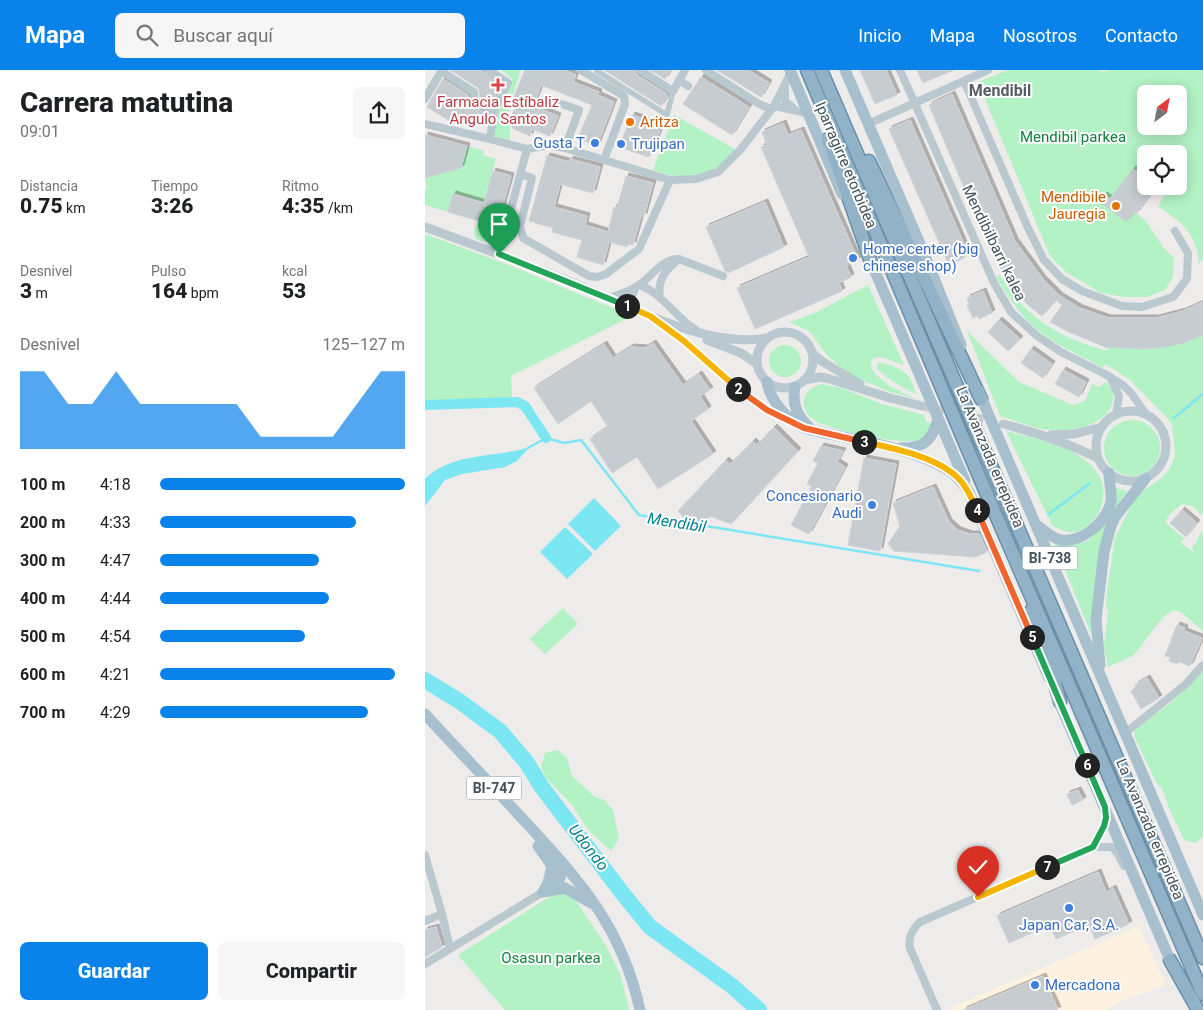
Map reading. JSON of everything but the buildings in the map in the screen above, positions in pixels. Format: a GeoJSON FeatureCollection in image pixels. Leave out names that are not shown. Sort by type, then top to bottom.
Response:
{"type":"FeatureCollection","features":[{"type":"Feature","properties":{"kind":"highway"},"geometry":{"type":"LineString","coordinates":[[806,70],[871,262]]}},
{"type":"Feature","properties":{"kind":"highway","name":"La Avanzada errepidea"},"geometry":{"type":"LineString","coordinates":[[806,70],[1203,994]]}},
{"type":"Feature","properties":{"kind":"highway"},"geometry":{"type":"LineString","coordinates":[[821,70],[850,119],[981,399]]}},
{"type":"Feature","properties":{"kind":"highway","name":"La Avanzada errepidea"},"geometry":{"type":"LineString","coordinates":[[821,70],[1203,958]]}},
{"type":"Feature","properties":{"kind":"highway"},"geometry":{"type":"LineString","coordinates":[[979,476],[1048,657],[1060,702]]}},
{"type":"Feature","properties":{"kind":"highway"},"geometry":{"type":"LineString","coordinates":[[1170,960],[1198,1010]]}},
{"type":"Feature","properties":{"kind":"main road"},"geometry":{"type":"LineString","coordinates":[[845,70],[949,315],[981,399]]}},
{"type":"Feature","properties":{"kind":"main road","name":"Iparragirre etorbidea"},"geometry":{"type":"LineString","coordinates":[[791,71],[802,112],[871,262],[969,492]]}},
{"type":"Feature","properties":{"kind":"main road"},"geometry":{"type":"LineString","coordinates":[[767,382],[776,403],[795,423],[804,428],[891,448],[927,460],[949,470],[969,492]]}},
{"type":"Feature","properties":{"kind":"main road"},"geometry":{"type":"LineString","coordinates":[[800,383],[793,400],[796,410],[805,424],[814,431]]}},
{"type":"Feature","properties":{"kind":"main road","name":"BI-738"},"geometry":{"type":"LineString","coordinates":[[981,399],[1203,915]]}},
{"type":"Feature","properties":{"kind":"main road"},"geometry":{"type":"LineString","coordinates":[[891,448],[916,447],[925,443],[934,434],[938,419]]}},
{"type":"Feature","properties":{"kind":"main road"},"geometry":{"type":"LineString","coordinates":[[1036,524],[1052,536],[1062,540],[1083,536],[1103,518],[1111,501],[1109,473]]}},
{"type":"Feature","properties":{"kind":"main road"},"geometry":{"type":"LineString","coordinates":[[1103,684],[1098,653],[1096,620],[1104,552],[1109,529],[1115,517],[1145,479]]}},
{"type":"Feature","properties":{"kind":"main road","name":"BI-738"},"geometry":{"type":"LineString","coordinates":[[969,492],[1192,1010]]}},
{"type":"Feature","properties":{"kind":"main road","name":"BI-747"},"geometry":{"type":"LineString","coordinates":[[425,714],[562,862],[599,908],[625,959],[635,986],[640,1010]]}},
{"type":"Feature","properties":{"kind":"main road"},"geometry":{"type":"LineString","coordinates":[[505,800],[516,819],[552,866],[548,891]]}},
{"type":"Feature","properties":{"kind":"main road"},"geometry":{"type":"LineString","coordinates":[[548,891],[560,878],[562,862]]}},
{"type":"Feature","properties":{"kind":"main road"},"geometry":{"type":"LineString","coordinates":[[548,891],[565,888],[599,908]]}},
{"type":"Feature","properties":{"kind":"street"},"geometry":{"type":"LineString","coordinates":[[425,99],[442,70],[473,92],[474,100],[494,111]]}},
{"type":"Feature","properties":{"kind":"street"},"geometry":{"type":"LineString","coordinates":[[489,70],[508,83],[494,111],[490,139]]}},
{"type":"Feature","properties":{"kind":"street"},"geometry":{"type":"LineString","coordinates":[[581,70],[624,96],[625,104],[604,160]]}},
{"type":"Feature","properties":{"kind":"street"},"geometry":{"type":"LineString","coordinates":[[640,70],[673,90]]}},
{"type":"Feature","properties":{"kind":"street"},"geometry":{"type":"LineString","coordinates":[[597,71],[667,115],[673,90],[685,70]]}},
{"type":"Feature","properties":{"kind":"street"},"geometry":{"type":"LineString","coordinates":[[706,70],[759,104],[802,112]]}},
{"type":"Feature","properties":{"kind":"street","name":"Mendibilbarri kalea"},"geometry":{"type":"LineString","coordinates":[[900,70],[994,283],[1011,312],[1036,334],[1061,352],[1111,379],[1131,393],[1146,414]]}},
{"type":"Feature","properties":{"kind":"street"},"geometry":{"type":"LineString","coordinates":[[868,124],[988,70]]}},
{"type":"Feature","properties":{"kind":"street"},"geometry":{"type":"LineString","coordinates":[[425,124],[527,149],[549,145],[565,148],[670,180],[696,179],[718,172],[741,149],[772,107],[785,86],[791,71]]}},
{"type":"Feature","properties":{"kind":"street"},"geometry":{"type":"LineString","coordinates":[[679,80],[688,86]]}},
{"type":"Feature","properties":{"kind":"street"},"geometry":{"type":"LineString","coordinates":[[964,81],[1028,228],[1044,260],[1062,279],[1082,291],[1122,306],[1142,307],[1173,297],[1187,279],[1189,253],[1175,231]]}},
{"type":"Feature","properties":{"kind":"street"},"geometry":{"type":"LineString","coordinates":[[785,86],[785,101],[802,112]]}},
{"type":"Feature","properties":{"kind":"street"},"geometry":{"type":"LineString","coordinates":[[550,100],[579,110],[565,148]]}},
{"type":"Feature","properties":{"kind":"street"},"geometry":{"type":"LineString","coordinates":[[499,254],[527,149]]}},
{"type":"Feature","properties":{"kind":"street"},"geometry":{"type":"LineString","coordinates":[[521,174],[532,178],[520,226],[523,238],[589,276],[606,274],[639,249],[670,180]]}},
{"type":"Feature","properties":{"kind":"street"},"geometry":{"type":"LineString","coordinates":[[425,227],[499,254],[650,316],[702,334],[727,340],[746,341],[767,338],[784,332],[796,335],[806,342],[812,353],[813,365],[800,383]]}},
{"type":"Feature","properties":{"kind":"street"},"geometry":{"type":"LineString","coordinates":[[609,298],[637,287],[668,261],[679,259],[723,276]]}},
{"type":"Feature","properties":{"kind":"street"},"geometry":{"type":"LineString","coordinates":[[660,297],[661,280],[679,259]]}},
{"type":"Feature","properties":{"kind":"street"},"geometry":{"type":"LineString","coordinates":[[637,287],[652,290],[679,318],[702,334]]}},
{"type":"Feature","properties":{"kind":"street"},"geometry":{"type":"LineString","coordinates":[[628,307],[637,287]]}},
{"type":"Feature","properties":{"kind":"street"},"geometry":{"type":"LineString","coordinates":[[650,316],[681,332],[741,352],[757,363]]}},
{"type":"Feature","properties":{"kind":"street"},"geometry":{"type":"LineString","coordinates":[[650,316],[684,341],[727,381],[750,399],[777,416],[795,423]]}},
{"type":"Feature","properties":{"kind":"street"},"geometry":{"type":"LineString","coordinates":[[767,338],[759,349],[757,363],[760,374],[772,386],[783,389],[820,377],[922,406]]}},
{"type":"Feature","properties":{"kind":"street"},"geometry":{"type":"LineString","coordinates":[[812,353],[847,377],[890,398]]}},
{"type":"Feature","properties":{"kind":"street"},"geometry":{"type":"LineString","coordinates":[[1111,379],[1119,396],[1116,415]]}},
{"type":"Feature","properties":{"kind":"street"},"geometry":{"type":"LineString","coordinates":[[1126,412],[1146,414],[1163,430],[1166,440],[1166,452],[1162,464],[1155,473],[1145,479],[1126,481],[1117,478],[1109,473],[1098,458],[1097,437],[1108,420],[1116,415],[1126,412]]}},
{"type":"Feature","properties":{"kind":"street"},"geometry":{"type":"LineString","coordinates":[[1003,424],[1045,435],[1073,445],[1098,458]]}},
{"type":"Feature","properties":{"kind":"street"},"geometry":{"type":"LineString","coordinates":[[1045,435],[1074,434],[1102,427]]}},
{"type":"Feature","properties":{"kind":"street"},"geometry":{"type":"LineString","coordinates":[[1125,734],[1186,684],[1203,665]]}},
{"type":"Feature","properties":{"kind":"street"},"geometry":{"type":"LineString","coordinates":[[1093,847],[1104,826],[1106,818],[1105,807]]}},
{"type":"Feature","properties":{"kind":"street"},"geometry":{"type":"LineString","coordinates":[[937,1010],[910,948],[909,941],[914,928],[920,922],[1093,847],[1109,846],[1115,850],[1153,918]]}},
{"type":"Feature","properties":{"kind":"street"},"geometry":{"type":"LineString","coordinates":[[425,855],[450,948]]}},
{"type":"Feature","properties":{"kind":"street"},"geometry":{"type":"LineString","coordinates":[[425,964],[548,891]]}},
{"type":"Feature","properties":{"kind":"street"},"geometry":{"type":"LineString","coordinates":[[425,921],[442,914]]}},
{"type":"Feature","properties":{"kind":"shaded area","name":"Mercadona"},"geometry":{"type":"Polygon","coordinates":[[[1139,926],[1166,985],[1121,1001],[1107,1010],[953,1010],[952,1007],[1139,926]]]}},
{"type":"Feature","properties":{"kind":"green space"},"geometry":{"type":"Polygon","coordinates":[[[502,70],[521,70],[509,107],[510,140],[494,136],[493,116],[505,99],[512,79],[502,70]]]}},
{"type":"Feature","properties":{"kind":"green space","name":"Mendibil parkea"},"geometry":{"type":"Polygon","coordinates":[[[1008,70],[1097,70],[1102,72],[1110,70],[1203,70],[1203,260],[1200,261],[1200,266],[1194,242],[1186,229],[1158,206],[1165,195],[1187,195],[1187,145],[1137,145],[1137,172],[1133,169],[1113,196],[1145,220],[1163,247],[1174,258],[1173,277],[1165,290],[1146,297],[1124,297],[1101,293],[1066,272],[1050,256],[978,82],[1008,70]]]}},
{"type":"Feature","properties":{"kind":"green space"},"geometry":{"type":"Polygon","coordinates":[[[674,115],[735,149],[718,167],[698,176],[677,176],[653,170],[674,115]]]}},
{"type":"Feature","properties":{"kind":"green space"},"geometry":{"type":"Polygon","coordinates":[[[467,146],[484,151],[483,155],[496,159],[484,201],[453,194],[448,212],[425,205],[425,189],[427,189],[425,174],[435,175],[461,168],[467,146]]]}},
{"type":"Feature","properties":{"kind":"green space"},"geometry":{"type":"Polygon","coordinates":[[[476,225],[494,230],[501,228],[493,238],[483,241],[475,237],[476,225]]]}},
{"type":"Feature","properties":{"kind":"green space"},"geometry":{"type":"Polygon","coordinates":[[[425,234],[506,264],[632,316],[511,376],[512,397],[425,404],[425,234]]]}},
{"type":"Feature","properties":{"kind":"green space"},"geometry":{"type":"Polygon","coordinates":[[[1000,275],[1010,290],[1033,315],[1060,333],[1091,346],[1108,351],[1108,347],[1184,343],[1203,335],[1203,516],[1192,506],[1182,504],[1170,514],[1165,522],[1185,539],[1180,542],[1194,553],[1192,547],[1203,530],[1203,631],[1181,612],[1173,610],[1164,616],[1134,655],[1108,667],[1104,645],[1108,613],[1106,604],[1115,538],[1132,504],[1141,492],[1162,478],[1170,468],[1175,456],[1172,425],[1129,379],[1105,364],[1103,368],[1062,346],[1033,326],[1006,293],[996,277],[1000,275]]]}},
{"type":"Feature","properties":{"kind":"green space"},"geometry":{"type":"Polygon","coordinates":[[[868,285],[904,365],[880,357],[874,358],[871,362],[871,368],[886,383],[917,399],[890,392],[857,378],[840,367],[827,355],[809,331],[789,322],[815,313],[868,285]]]}},
{"type":"Feature","properties":{"kind":"green space"},"geometry":{"type":"Polygon","coordinates":[[[967,331],[1019,382],[1073,405],[1085,401],[1092,384],[1099,387],[1106,382],[1113,391],[1112,403],[1107,413],[1089,425],[1077,429],[1064,430],[1041,429],[1000,416],[967,331]]]}},
{"type":"Feature","properties":{"kind":"green space"},"geometry":{"type":"Polygon","coordinates":[[[785,345],[791,346],[796,350],[800,355],[800,367],[796,372],[791,376],[785,377],[779,376],[774,372],[770,367],[769,361],[770,355],[774,350],[779,346],[785,345]]]}},
{"type":"Feature","properties":{"kind":"green space"},"geometry":{"type":"Polygon","coordinates":[[[877,363],[891,365],[904,372],[910,378],[916,394],[886,377],[877,369],[877,363]]]}},
{"type":"Feature","properties":{"kind":"green space"},"geometry":{"type":"Polygon","coordinates":[[[821,384],[842,388],[882,404],[924,415],[926,422],[931,423],[929,430],[922,439],[901,441],[850,433],[822,424],[809,416],[804,405],[804,400],[809,390],[821,384]]]}},
{"type":"Feature","properties":{"kind":"green space"},"geometry":{"type":"Polygon","coordinates":[[[1127,420],[1137,420],[1152,428],[1158,437],[1160,448],[1158,459],[1152,468],[1137,476],[1127,476],[1116,471],[1109,464],[1104,453],[1104,443],[1109,432],[1116,425],[1127,420]]]}},
{"type":"Feature","properties":{"kind":"green space"},"geometry":{"type":"Polygon","coordinates":[[[1006,431],[1062,447],[1082,458],[1097,471],[1103,486],[1103,502],[1091,523],[1083,529],[1074,532],[1065,531],[1052,525],[1006,431]]]}},
{"type":"Feature","properties":{"kind":"green space"},"geometry":{"type":"Polygon","coordinates":[[[1113,487],[1127,491],[1117,507],[1093,639],[1053,540],[1076,544],[1085,542],[1092,537],[1098,531],[1106,513],[1113,487]]]}},
{"type":"Feature","properties":{"kind":"green space"},"geometry":{"type":"Polygon","coordinates":[[[563,608],[578,624],[545,654],[530,639],[563,608]]]}},
{"type":"Feature","properties":{"kind":"green space"},"geometry":{"type":"Polygon","coordinates":[[[1203,671],[1203,837],[1195,843],[1184,840],[1162,788],[1157,784],[1134,736],[1136,729],[1174,700],[1203,671]]]}},
{"type":"Feature","properties":{"kind":"green space"},"geometry":{"type":"Polygon","coordinates":[[[558,750],[567,758],[572,776],[595,797],[604,800],[613,810],[619,839],[611,851],[589,831],[572,805],[546,778],[541,767],[545,753],[558,750]]]}},
{"type":"Feature","properties":{"kind":"green space","name":"Osasun parkea"},"geometry":{"type":"Polygon","coordinates":[[[554,894],[565,894],[576,901],[605,944],[620,973],[629,1010],[505,1010],[458,955],[554,894]]]}},
{"type":"Feature","properties":{"kind":"water"},"geometry":{"type":"Polygon","coordinates":[[[530,447],[517,461],[505,467],[462,474],[445,480],[425,506],[425,479],[436,470],[461,460],[530,447]]]}},
{"type":"Feature","properties":{"kind":"water"},"geometry":{"type":"Polygon","coordinates":[[[594,498],[621,526],[595,551],[568,524],[594,498]]]}},
{"type":"Feature","properties":{"kind":"water"},"geometry":{"type":"Polygon","coordinates":[[[565,527],[593,554],[567,579],[540,552],[565,527]]]}},
{"type":"Feature","properties":{"kind":"waterway"},"geometry":{"type":"LineString","coordinates":[[1174,418],[1203,394]]}},
{"type":"Feature","properties":{"kind":"waterway"},"geometry":{"type":"LineString","coordinates":[[425,405],[517,402],[525,406],[546,438]]}},
{"type":"Feature","properties":{"kind":"waterway","name":"Mendibil"},"geometry":{"type":"LineString","coordinates":[[528,448],[546,438],[564,443],[581,440],[639,515],[979,571]]}},
{"type":"Feature","properties":{"kind":"waterway"},"geometry":{"type":"LineString","coordinates":[[1049,514],[1090,483]]}},
{"type":"Feature","properties":{"kind":"waterway","name":"Udondo"},"geometry":{"type":"LineString","coordinates":[[425,680],[459,701],[500,731],[527,763],[541,786],[650,927],[732,986],[759,1010]]}},
{"type":"Feature","properties":{"kind":"tunnel"},"geometry":{"type":"LineString","coordinates":[[922,406],[995,422]]}},
{"type":"Feature","properties":{"kind":"place","name":"Farmacia Estíbaliz Angulo Santos"},"geometry":{"type":"Point","coordinates":[498,85]}},
{"type":"Feature","properties":{"kind":"place","name":"Aritza"},"geometry":{"type":"Point","coordinates":[630,122]}},
{"type":"Feature","properties":{"kind":"place","name":"Gusta T"},"geometry":{"type":"Point","coordinates":[595,143]}},
{"type":"Feature","properties":{"kind":"place","name":"Trujipan"},"geometry":{"type":"Point","coordinates":[621,144]}},
{"type":"Feature","properties":{"kind":"place","name":"Mendibile Jauregia"},"geometry":{"type":"Point","coordinates":[1116,206]}},
{"type":"Feature","properties":{"kind":"place","name":"Home center (big chinese shop)"},"geometry":{"type":"Point","coordinates":[853,258]}},
{"type":"Feature","properties":{"kind":"place","name":"Concesionario Audi"},"geometry":{"type":"Point","coordinates":[872,505]}},
{"type":"Feature","properties":{"kind":"place","name":"Japan Car, S.A."},"geometry":{"type":"Point","coordinates":[1069,908]}},
{"type":"Feature","properties":{"kind":"place","name":"Mercadona"},"geometry":{"type":"Point","coordinates":[1035,985]}},
{"type":"Feature","properties":{"kind":"district","name":"Mendibil"},"geometry":{"type":"Point","coordinates":[1000,90]}},
{"type":"Feature","properties":{"kind":"route"},"geometry":{"type":"LineString","coordinates":[[499,254],[650,316],[684,341],[750,399],[777,416],[814,431],[891,448],[927,460],[949,470],[969,492],[1105,807],[1106,818],[1093,847],[978,897]]}}]}
